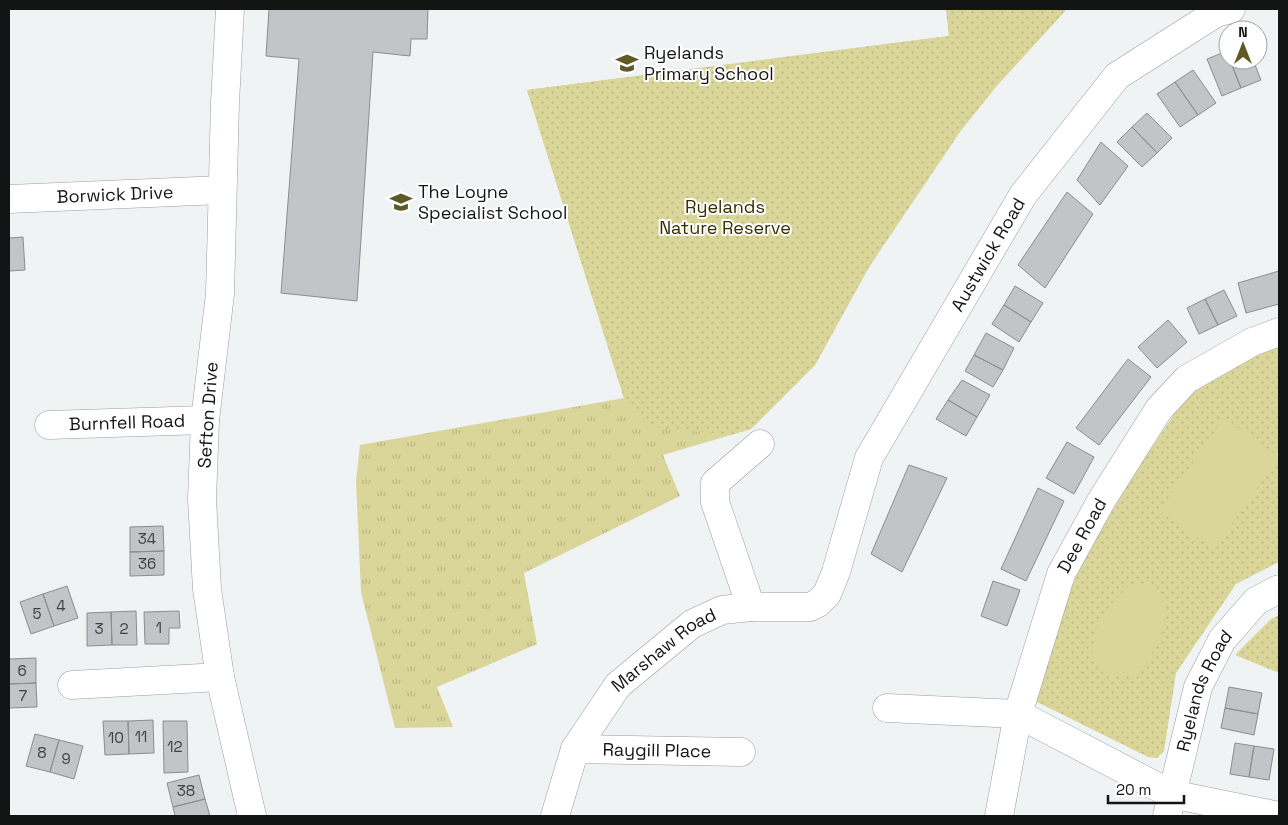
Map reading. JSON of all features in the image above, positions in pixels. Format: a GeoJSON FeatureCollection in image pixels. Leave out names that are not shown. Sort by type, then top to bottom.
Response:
{"type":"FeatureCollection","features":[{"type":"Feature","properties":{"kind":"street","name":"Sefton Drive"},"geometry":{"type":"LineString","coordinates":[[230,9],[222,190],[220,294],[205,420],[202,500],[207,579],[220,678],[252,816]]}},
{"type":"Feature","properties":{"kind":"street","name":"Austwick Road"},"geometry":{"type":"LineString","coordinates":[[836,572],[869,458],[1023,195],[1117,76],[1216,13],[1231,9]]}},
{"type":"Feature","properties":{"kind":"street","name":"Borwick Drive"},"geometry":{"type":"LineString","coordinates":[[9,199],[222,190]]}},
{"type":"Feature","properties":{"kind":"street","name":"Dee Road"},"geometry":{"type":"LineString","coordinates":[[999,816],[1018,714],[1061,574],[1101,501],[1159,409],[1187,379],[1252,342],[1279,332]]}},
{"type":"Feature","properties":{"kind":"street","name":"Burnfell Road"},"geometry":{"type":"LineString","coordinates":[[49,425],[205,420]]}},
{"type":"Feature","properties":{"kind":"street"},"geometry":{"type":"LineString","coordinates":[[751,607],[715,502],[715,483],[760,444]]}},
{"type":"Feature","properties":{"kind":"street","name":"Marshaw Road"},"geometry":{"type":"LineString","coordinates":[[555,816],[575,749],[618,685],[692,624],[722,610],[751,607],[810,607],[818,603],[827,594],[836,572]]}},
{"type":"Feature","properties":{"kind":"street","name":"Ryelands Road"},"geometry":{"type":"LineString","coordinates":[[1169,805],[1198,687],[1222,640],[1256,601],[1279,589]]}},
{"type":"Feature","properties":{"kind":"street"},"geometry":{"type":"LineString","coordinates":[[72,685],[220,678]]}},
{"type":"Feature","properties":{"kind":"street"},"geometry":{"type":"LineString","coordinates":[[887,708],[1018,714],[1169,805],[1279,816]]}},
{"type":"Feature","properties":{"kind":"street","name":"Raygill Place"},"geometry":{"type":"LineString","coordinates":[[575,749],[741,752]]}},
{"type":"Feature","properties":{"kind":"green space","name":"Ryelands Nature Reserve"},"geometry":{"type":"Polygon","coordinates":[[[946,9],[1029,9],[928,177],[869,267],[815,365],[751,429],[663,455],[680,496],[524,573],[537,644],[437,687],[453,727],[395,728],[361,592],[356,481],[360,445],[624,398],[527,90],[949,36],[946,9]]]}},
{"type":"Feature","properties":{"kind":"green space","name":"Ryelands Nature Reserve"},"geometry":{"type":"Polygon","coordinates":[[[946,9],[1067,9],[995,88],[960,132],[869,267],[815,365],[751,429],[731,435],[646,426],[624,398],[527,90],[949,36],[946,9]]]}},
{"type":"Feature","properties":{"kind":"green space"},"geometry":{"type":"Polygon","coordinates":[[[1279,347],[1279,562],[1236,584],[1176,673],[1164,751],[1157,758],[1148,757],[1033,700],[1079,567],[1136,471],[1179,407],[1203,383],[1252,356],[1279,347]]]}},
{"type":"Feature","properties":{"kind":"green space"},"geometry":{"type":"Polygon","coordinates":[[[1224,418],[1279,457],[1214,549],[1159,511],[1224,418]]]}},
{"type":"Feature","properties":{"kind":"green space"},"geometry":{"type":"Polygon","coordinates":[[[1151,583],[1165,604],[1165,625],[1145,669],[1129,676],[1105,675],[1092,660],[1095,637],[1102,618],[1114,601],[1131,584],[1151,583]]]}},
{"type":"Feature","properties":{"kind":"green space"},"geometry":{"type":"Polygon","coordinates":[[[1279,615],[1279,673],[1235,655],[1271,619],[1279,615]]]}},
{"type":"Feature","properties":{"kind":"building"},"geometry":{"type":"Polygon","coordinates":[[[269,9],[428,9],[427,39],[411,39],[410,56],[373,52],[357,301],[281,293],[299,59],[266,56],[269,9]]]}},
{"type":"Feature","properties":{"kind":"building"},"geometry":{"type":"Polygon","coordinates":[[[1218,55],[1218,70],[1234,70],[1241,88],[1222,96],[1207,59],[1218,55]]]}},
{"type":"Feature","properties":{"kind":"building"},"geometry":{"type":"Polygon","coordinates":[[[1193,70],[1216,103],[1198,115],[1175,82],[1193,70]]]}},
{"type":"Feature","properties":{"kind":"building"},"geometry":{"type":"Polygon","coordinates":[[[1234,70],[1257,70],[1261,80],[1241,88],[1234,70]]]}},
{"type":"Feature","properties":{"kind":"building"},"geometry":{"type":"Polygon","coordinates":[[[1175,82],[1198,115],[1180,127],[1157,94],[1175,82]]]}},
{"type":"Feature","properties":{"kind":"building"},"geometry":{"type":"Polygon","coordinates":[[[1147,113],[1172,138],[1157,153],[1132,127],[1147,113]]]}},
{"type":"Feature","properties":{"kind":"building"},"geometry":{"type":"Polygon","coordinates":[[[1132,127],[1157,153],[1142,167],[1117,142],[1132,127]]]}},
{"type":"Feature","properties":{"kind":"building"},"geometry":{"type":"Polygon","coordinates":[[[1101,142],[1128,166],[1100,205],[1077,180],[1101,142]]]}},
{"type":"Feature","properties":{"kind":"building"},"geometry":{"type":"Polygon","coordinates":[[[1067,192],[1093,214],[1045,288],[1018,265],[1067,192]]]}},
{"type":"Feature","properties":{"kind":"building"},"geometry":{"type":"Polygon","coordinates":[[[23,237],[25,270],[9,271],[9,238],[23,237]]]}},
{"type":"Feature","properties":{"kind":"building"},"geometry":{"type":"Polygon","coordinates":[[[1279,271],[1279,304],[1246,313],[1238,283],[1279,271]]]}},
{"type":"Feature","properties":{"kind":"building"},"geometry":{"type":"Polygon","coordinates":[[[1015,286],[1043,303],[1031,322],[1004,305],[1015,286]]]}},
{"type":"Feature","properties":{"kind":"building"},"geometry":{"type":"Polygon","coordinates":[[[1224,290],[1237,316],[1218,325],[1205,299],[1224,290]]]}},
{"type":"Feature","properties":{"kind":"building"},"geometry":{"type":"Polygon","coordinates":[[[1205,299],[1218,325],[1199,334],[1187,308],[1205,299]]]}},
{"type":"Feature","properties":{"kind":"building"},"geometry":{"type":"Polygon","coordinates":[[[1004,305],[1031,322],[1019,342],[992,324],[1004,305]]]}},
{"type":"Feature","properties":{"kind":"building"},"geometry":{"type":"Polygon","coordinates":[[[1168,320],[1187,342],[1157,368],[1138,347],[1168,320]]]}},
{"type":"Feature","properties":{"kind":"building"},"geometry":{"type":"Polygon","coordinates":[[[986,333],[1014,348],[1003,370],[974,355],[986,333]]]}},
{"type":"Feature","properties":{"kind":"building"},"geometry":{"type":"Polygon","coordinates":[[[974,355],[1003,370],[993,387],[965,371],[974,355]]]}},
{"type":"Feature","properties":{"kind":"building"},"geometry":{"type":"Polygon","coordinates":[[[1128,359],[1151,377],[1099,445],[1076,428],[1128,359]]]}},
{"type":"Feature","properties":{"kind":"building"},"geometry":{"type":"Polygon","coordinates":[[[962,380],[990,395],[977,417],[948,400],[962,380]]]}},
{"type":"Feature","properties":{"kind":"building"},"geometry":{"type":"Polygon","coordinates":[[[948,400],[977,417],[966,436],[936,419],[948,400]]]}},
{"type":"Feature","properties":{"kind":"building"},"geometry":{"type":"Polygon","coordinates":[[[1067,442],[1094,457],[1074,494],[1046,478],[1067,442]]]}},
{"type":"Feature","properties":{"kind":"building"},"geometry":{"type":"Polygon","coordinates":[[[909,465],[947,478],[902,572],[871,554],[909,465]]]}},
{"type":"Feature","properties":{"kind":"building"},"geometry":{"type":"Polygon","coordinates":[[[1038,488],[1064,501],[1026,581],[1001,569],[1038,488]]]}},
{"type":"Feature","properties":{"kind":"building"},"geometry":{"type":"Polygon","coordinates":[[[163,526],[164,551],[130,552],[130,527],[163,526]]]}},
{"type":"Feature","properties":{"kind":"building"},"geometry":{"type":"Polygon","coordinates":[[[164,551],[164,575],[130,576],[130,552],[164,551]]]}},
{"type":"Feature","properties":{"kind":"building"},"geometry":{"type":"Polygon","coordinates":[[[993,581],[1020,590],[1007,626],[981,616],[993,581]]]}},
{"type":"Feature","properties":{"kind":"building"},"geometry":{"type":"Polygon","coordinates":[[[67,586],[78,618],[54,626],[43,594],[67,586]]]}},
{"type":"Feature","properties":{"kind":"building"},"geometry":{"type":"Polygon","coordinates":[[[43,594],[54,626],[31,634],[20,602],[43,594]]]}},
{"type":"Feature","properties":{"kind":"building"},"geometry":{"type":"Polygon","coordinates":[[[136,611],[137,645],[112,645],[111,612],[136,611]]]}},
{"type":"Feature","properties":{"kind":"building"},"geometry":{"type":"Polygon","coordinates":[[[179,611],[180,628],[169,628],[169,644],[145,644],[144,612],[179,611]]]}},
{"type":"Feature","properties":{"kind":"building"},"geometry":{"type":"Polygon","coordinates":[[[111,612],[112,645],[87,646],[87,613],[111,612]]]}},
{"type":"Feature","properties":{"kind":"building"},"geometry":{"type":"Polygon","coordinates":[[[36,658],[36,683],[9,684],[9,659],[36,658]]]}},
{"type":"Feature","properties":{"kind":"building"},"geometry":{"type":"Polygon","coordinates":[[[36,683],[37,707],[9,708],[9,684],[36,683]]]}},
{"type":"Feature","properties":{"kind":"building"},"geometry":{"type":"Polygon","coordinates":[[[1229,687],[1262,693],[1258,714],[1225,708],[1229,687]]]}},
{"type":"Feature","properties":{"kind":"building"},"geometry":{"type":"Polygon","coordinates":[[[1225,708],[1258,714],[1254,735],[1221,728],[1225,708]]]}},
{"type":"Feature","properties":{"kind":"building"},"geometry":{"type":"Polygon","coordinates":[[[153,720],[154,753],[129,754],[128,721],[153,720]]]}},
{"type":"Feature","properties":{"kind":"building"},"geometry":{"type":"Polygon","coordinates":[[[103,721],[128,721],[129,754],[105,755],[103,721]]]}},
{"type":"Feature","properties":{"kind":"building"},"geometry":{"type":"Polygon","coordinates":[[[163,721],[187,721],[188,772],[164,773],[163,721]]]}},
{"type":"Feature","properties":{"kind":"building"},"geometry":{"type":"Polygon","coordinates":[[[35,734],[59,740],[50,772],[26,766],[35,734]]]}},
{"type":"Feature","properties":{"kind":"building"},"geometry":{"type":"Polygon","coordinates":[[[59,740],[83,746],[74,779],[50,772],[59,740]]]}},
{"type":"Feature","properties":{"kind":"building"},"geometry":{"type":"Polygon","coordinates":[[[1235,743],[1254,746],[1249,777],[1230,774],[1235,743]]]}},
{"type":"Feature","properties":{"kind":"building"},"geometry":{"type":"Polygon","coordinates":[[[1254,746],[1274,749],[1269,780],[1249,777],[1254,746]]]}},
{"type":"Feature","properties":{"kind":"building"},"geometry":{"type":"Polygon","coordinates":[[[199,775],[205,799],[173,807],[167,783],[199,775]]]}},
{"type":"Feature","properties":{"kind":"building"},"geometry":{"type":"Polygon","coordinates":[[[205,799],[210,816],[175,816],[173,807],[205,799]]]}},
{"type":"Feature","properties":{"kind":"place","name":"Ryelands Primary School"},"geometry":{"type":"Point","coordinates":[627,63]}},
{"type":"Feature","properties":{"kind":"place","name":"The Loyne Specialist School"},"geometry":{"type":"Point","coordinates":[401,202]}}]}
